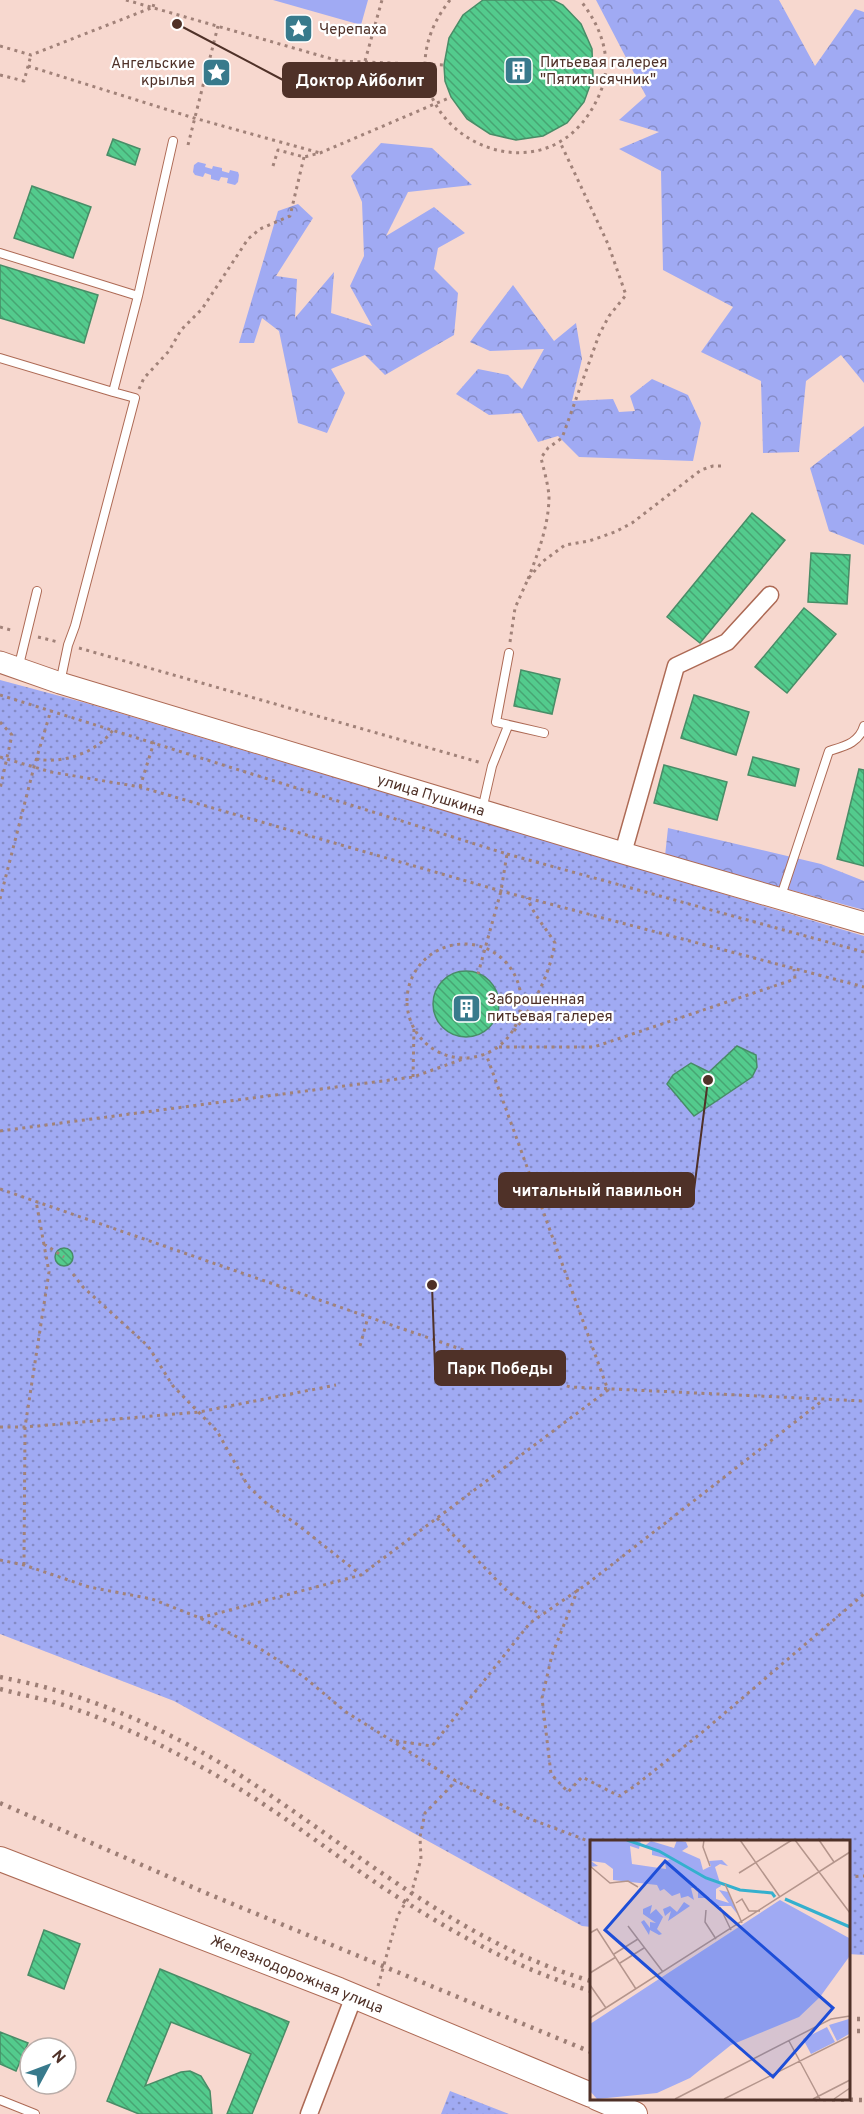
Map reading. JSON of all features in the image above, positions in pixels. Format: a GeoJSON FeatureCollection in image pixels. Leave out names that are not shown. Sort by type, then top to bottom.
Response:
{"type":"FeatureCollection","features":[{"type":"Feature","properties":{"kind":"main road","name":"Железнодорожная улица"},"geometry":{"type":"LineString","coordinates":[[0,1859],[363,2000],[590,2095]]}},
{"type":"Feature","properties":{"kind":"main road"},"geometry":{"type":"LineString","coordinates":[[601,2099],[635,2114]]}},
{"type":"Feature","properties":{"kind":"street"},"geometry":{"type":"LineString","coordinates":[[623,853],[676,666],[727,642],[770,595]]}},
{"type":"Feature","properties":{"kind":"street","name":"улица Пушкина"},"geometry":{"type":"LineString","coordinates":[[9,666],[623,853],[864,923]]}},
{"type":"Feature","properties":{"kind":"street"},"geometry":{"type":"LineString","coordinates":[[309,2114],[363,2000]]}},
{"type":"Feature","properties":{"kind":"lane"},"geometry":{"type":"LineString","coordinates":[[113,392],[138,296],[173,141]]}},
{"type":"Feature","properties":{"kind":"lane"},"geometry":{"type":"LineString","coordinates":[[0,253],[138,296]]}},
{"type":"Feature","properties":{"kind":"lane"},"geometry":{"type":"LineString","coordinates":[[0,358],[135,398],[68,645],[60,683]]}},
{"type":"Feature","properties":{"kind":"lane"},"geometry":{"type":"LineString","coordinates":[[9,666],[26,634],[37,591]]}},
{"type":"Feature","properties":{"kind":"lane"},"geometry":{"type":"LineString","coordinates":[[508,653],[496,722],[544,733]]}},
{"type":"Feature","properties":{"kind":"lane"},"geometry":{"type":"LineString","coordinates":[[482,810],[492,766],[508,726]]}},
{"type":"Feature","properties":{"kind":"lane"},"geometry":{"type":"LineString","coordinates":[[780,899],[829,751],[850,745],[861,735],[864,726]]}},
{"type":"Feature","properties":{"kind":"lane"},"geometry":{"type":"LineString","coordinates":[[0,2100],[35,2114]]}},
{"type":"Feature","properties":{"kind":"path"},"geometry":{"type":"LineString","coordinates":[[126,0],[339,61],[444,65]]}},
{"type":"Feature","properties":{"kind":"path"},"geometry":{"type":"LineString","coordinates":[[153,7],[155,0]]}},
{"type":"Feature","properties":{"kind":"path"},"geometry":{"type":"LineString","coordinates":[[365,61],[382,0]]}},
{"type":"Feature","properties":{"kind":"path"},"geometry":{"type":"LineString","coordinates":[[450,0],[431,29],[426,46],[425,64],[435,105],[449,125],[468,140],[490,150],[514,153],[537,151],[560,142],[579,127],[594,108],[603,86],[606,63],[603,39],[593,17],[580,0]]}},
{"type":"Feature","properties":{"kind":"path"},"geometry":{"type":"LineString","coordinates":[[0,46],[32,55],[153,7]]}},
{"type":"Feature","properties":{"kind":"path"},"geometry":{"type":"LineString","coordinates":[[178,21],[179,15]]}},
{"type":"Feature","properties":{"kind":"path"},"geometry":{"type":"LineString","coordinates":[[188,145],[218,26]]}},
{"type":"Feature","properties":{"kind":"path"},"geometry":{"type":"LineString","coordinates":[[0,75],[24,81],[32,55]]}},
{"type":"Feature","properties":{"kind":"path"},"geometry":{"type":"LineString","coordinates":[[28,66],[195,118],[320,153]]}},
{"type":"Feature","properties":{"kind":"path"},"geometry":{"type":"LineString","coordinates":[[273,166],[278,150],[304,157],[320,153],[451,97]]}},
{"type":"Feature","properties":{"kind":"path"},"geometry":{"type":"LineString","coordinates":[[508,653],[515,608],[541,546],[547,518],[549,495],[541,458],[548,448],[562,438],[599,335],[609,316],[626,295],[608,244],[560,142]]}},
{"type":"Feature","properties":{"kind":"path"},"geometry":{"type":"LineString","coordinates":[[135,398],[144,378],[169,351],[180,330],[202,309],[248,239],[260,229],[290,216],[304,157]]}},
{"type":"Feature","properties":{"kind":"path"},"geometry":{"type":"LineString","coordinates":[[528,579],[542,562],[565,545],[589,541],[615,532],[632,523],[701,470],[713,466],[724,466]]}},
{"type":"Feature","properties":{"kind":"path"},"geometry":{"type":"LineString","coordinates":[[0,627],[492,766]]}},
{"type":"Feature","properties":{"kind":"path"},"geometry":{"type":"LineString","coordinates":[[0,695],[507,854],[864,952]]}},
{"type":"Feature","properties":{"kind":"path"},"geometry":{"type":"LineString","coordinates":[[0,899],[51,710]]}},
{"type":"Feature","properties":{"kind":"path"},"geometry":{"type":"LineString","coordinates":[[0,722],[12,735],[0,789]]}},
{"type":"Feature","properties":{"kind":"path"},"geometry":{"type":"LineString","coordinates":[[36,759],[50,762],[66,760],[97,744],[113,730]]}},
{"type":"Feature","properties":{"kind":"path"},"geometry":{"type":"LineString","coordinates":[[140,787],[154,742]]}},
{"type":"Feature","properties":{"kind":"path"},"geometry":{"type":"LineString","coordinates":[[0,757],[51,772],[140,787],[526,898],[864,987]]}},
{"type":"Feature","properties":{"kind":"path"},"geometry":{"type":"LineString","coordinates":[[478,974],[501,891],[507,854]]}},
{"type":"Feature","properties":{"kind":"path"},"geometry":{"type":"LineString","coordinates":[[0,1131],[413,1077],[466,1058],[486,1054],[509,1038],[530,1010],[551,965],[555,943],[545,927],[534,916],[526,898]]}},
{"type":"Feature","properties":{"kind":"path"},"geometry":{"type":"LineString","coordinates":[[413,1077],[414,1028],[408,1009],[408,989],[416,970],[422,963],[429,956],[447,946],[466,943],[486,947],[508,963],[520,987],[521,1013],[509,1038]]}},
{"type":"Feature","properties":{"kind":"path"},"geometry":{"type":"LineString","coordinates":[[499,1047],[594,1047],[795,979],[794,969]]}},
{"type":"Feature","properties":{"kind":"path"},"geometry":{"type":"LineString","coordinates":[[414,1028],[427,1044],[445,1055],[466,1058]]}},
{"type":"Feature","properties":{"kind":"path"},"geometry":{"type":"LineString","coordinates":[[486,1054],[608,1390]]}},
{"type":"Feature","properties":{"kind":"path"},"geometry":{"type":"LineString","coordinates":[[0,1189],[570,1387],[864,1401]]}},
{"type":"Feature","properties":{"kind":"path"},"geometry":{"type":"LineString","coordinates":[[24,1565],[25,1427],[49,1272],[36,1201]]}},
{"type":"Feature","properties":{"kind":"path"},"geometry":{"type":"LineString","coordinates":[[44,1244],[64,1257]]}},
{"type":"Feature","properties":{"kind":"path"},"geometry":{"type":"LineString","coordinates":[[73,1274],[83,1287],[148,1346],[173,1386],[217,1431],[248,1486],[266,1503],[361,1575]]}},
{"type":"Feature","properties":{"kind":"path"},"geometry":{"type":"LineString","coordinates":[[360,1346],[368,1317]]}},
{"type":"Feature","properties":{"kind":"path"},"geometry":{"type":"LineString","coordinates":[[0,1427],[25,1427],[199,1412],[336,1385]]}},
{"type":"Feature","properties":{"kind":"path"},"geometry":{"type":"LineString","coordinates":[[200,1618],[361,1575],[608,1390]]}},
{"type":"Feature","properties":{"kind":"path"},"geometry":{"type":"LineString","coordinates":[[394,1741],[432,1746],[530,1623],[587,1584],[823,1400]]}},
{"type":"Feature","properties":{"kind":"path"},"geometry":{"type":"LineString","coordinates":[[437,1518],[508,1592],[541,1615]]}},
{"type":"Feature","properties":{"kind":"path"},"geometry":{"type":"LineString","coordinates":[[0,1560],[24,1565],[89,1587],[152,1599],[200,1618],[259,1648],[304,1677],[346,1712],[456,1781],[525,1817],[590,1842]]}},
{"type":"Feature","properties":{"kind":"path"},"geometry":{"type":"LineString","coordinates":[[578,1589],[552,1655],[542,1698],[551,1774],[568,1792],[582,1777],[619,1797],[705,1730],[864,1593]]}},
{"type":"Feature","properties":{"kind":"path"},"geometry":{"type":"LineString","coordinates":[[363,2000],[398,1915],[411,1894],[421,1859],[420,1837],[425,1813],[456,1781]]}},
{"type":"Feature","properties":{"kind":"path"},"geometry":{"type":"LineString","coordinates":[[849,1877],[864,1876]]}},
{"type":"Feature","properties":{"kind":"green space"},"geometry":{"type":"Polygon","coordinates":[[[273,0],[368,0],[361,25],[273,0]]]}},
{"type":"Feature","properties":{"kind":"green space"},"geometry":{"type":"Polygon","coordinates":[[[596,0],[779,0],[815,66],[855,9],[864,12],[864,383],[841,355],[806,381],[799,452],[763,453],[761,381],[701,352],[733,307],[663,270],[661,171],[619,149],[659,132],[619,120],[646,96],[596,0]]]}},
{"type":"Feature","properties":{"kind":"green space"},"geometry":{"type":"Polygon","coordinates":[[[381,143],[432,148],[472,185],[408,192],[386,236],[434,207],[465,233],[438,248],[434,269],[458,293],[454,335],[385,375],[365,355],[331,369],[345,393],[327,433],[298,423],[279,331],[262,318],[254,343],[239,343],[278,211],[298,204],[313,218],[276,276],[297,279],[295,318],[334,272],[331,313],[372,326],[350,286],[364,256],[362,202],[351,176],[381,143]]]}},
{"type":"Feature","properties":{"kind":"green space"},"geometry":{"type":"Polygon","coordinates":[[[198,162],[212,169],[213,166],[229,173],[230,170],[238,172],[238,182],[235,185],[227,183],[228,178],[221,177],[219,181],[211,179],[211,175],[205,173],[203,177],[195,175],[194,165],[198,162]]]}},
{"type":"Feature","properties":{"kind":"green space"},"geometry":{"type":"Polygon","coordinates":[[[513,285],[554,341],[576,323],[582,359],[572,401],[613,399],[619,412],[635,411],[630,396],[652,379],[688,395],[701,423],[693,461],[579,457],[558,436],[538,442],[521,413],[489,415],[456,394],[478,369],[508,375],[522,389],[544,349],[490,351],[470,342],[513,285]]]}},
{"type":"Feature","properties":{"kind":"green space"},"geometry":{"type":"Polygon","coordinates":[[[864,426],[864,545],[829,531],[810,468],[864,426]]]}},
{"type":"Feature","properties":{"kind":"green space"},"geometry":{"type":"Polygon","coordinates":[[[0,680],[86,703],[864,936],[864,1955],[849,1954],[849,1840],[590,1840],[590,1927],[582,1926],[174,1701],[0,1634],[0,680]]]}},
{"type":"Feature","properties":{"kind":"green space"},"geometry":{"type":"Polygon","coordinates":[[[668,828],[821,864],[864,881],[864,910],[665,856],[668,828]]]}},
{"type":"Feature","properties":{"kind":"green space"},"geometry":{"type":"Polygon","coordinates":[[[450,2091],[509,2114],[441,2114],[450,2091]]]}},
{"type":"Feature","properties":{"kind":"building","name":"Питьевая галерея \"Пятитысячник\""},"geometry":{"type":"Polygon","coordinates":[[[483,0],[553,0],[563,5],[581,24],[592,49],[593,77],[584,102],[567,123],[543,136],[516,140],[490,134],[467,119],[451,97],[445,81],[444,65],[449,38],[463,15],[483,0]]]}},
{"type":"Feature","properties":{"kind":"building"},"geometry":{"type":"Polygon","coordinates":[[[113,139],[140,149],[135,165],[107,155],[113,139]]]}},
{"type":"Feature","properties":{"kind":"building"},"geometry":{"type":"Polygon","coordinates":[[[32,186],[91,207],[73,258],[14,238],[32,186]]]}},
{"type":"Feature","properties":{"kind":"building"},"geometry":{"type":"Polygon","coordinates":[[[0,265],[98,295],[84,343],[0,318],[0,265]]]}},
{"type":"Feature","properties":{"kind":"building"},"geometry":{"type":"Polygon","coordinates":[[[752,513],[785,540],[700,643],[667,617],[752,513]]]}},
{"type":"Feature","properties":{"kind":"building"},"geometry":{"type":"Polygon","coordinates":[[[811,553],[850,555],[847,604],[808,602],[811,553]]]}},
{"type":"Feature","properties":{"kind":"building"},"geometry":{"type":"Polygon","coordinates":[[[804,608],[836,634],[787,693],[755,667],[804,608]]]}},
{"type":"Feature","properties":{"kind":"building"},"geometry":{"type":"Polygon","coordinates":[[[521,670],[560,679],[552,714],[514,706],[521,670]]]}},
{"type":"Feature","properties":{"kind":"building"},"geometry":{"type":"Polygon","coordinates":[[[694,695],[749,712],[736,755],[681,738],[694,695]]]}},
{"type":"Feature","properties":{"kind":"building"},"geometry":{"type":"Polygon","coordinates":[[[753,757],[799,769],[795,786],[748,775],[753,757]]]}},
{"type":"Feature","properties":{"kind":"building"},"geometry":{"type":"Polygon","coordinates":[[[664,765],[727,782],[717,820],[654,803],[664,765]]]}},
{"type":"Feature","properties":{"kind":"building"},"geometry":{"type":"Polygon","coordinates":[[[859,769],[864,770],[864,866],[837,859],[859,769]]]}},
{"type":"Feature","properties":{"kind":"building","name":"Заброшенная питьевая галерея"},"geometry":{"type":"Polygon","coordinates":[[[466,971],[478,974],[489,981],[496,992],[499,1004],[496,1016],[489,1027],[478,1034],[466,1037],[454,1034],[443,1027],[436,1016],[433,1004],[436,992],[443,981],[454,974],[466,971]]]}},
{"type":"Feature","properties":{"kind":"building"},"geometry":{"type":"Polygon","coordinates":[[[737,1046],[756,1055],[757,1067],[752,1077],[694,1116],[667,1084],[673,1075],[691,1063],[709,1072],[737,1046]]]}},
{"type":"Feature","properties":{"kind":"building"},"geometry":{"type":"Polygon","coordinates":[[[64,1248],[70,1251],[73,1257],[70,1263],[64,1266],[58,1263],[55,1257],[58,1251],[64,1248]]]}},
{"type":"Feature","properties":{"kind":"building"},"geometry":{"type":"Polygon","coordinates":[[[44,1930],[80,1944],[64,1989],[28,1975],[44,1930]]]}},
{"type":"Feature","properties":{"kind":"building"},"geometry":{"type":"Polygon","coordinates":[[[160,1969],[289,2022],[252,2114],[227,2114],[251,2054],[171,2022],[145,2086],[181,2072],[190,2071],[201,2076],[210,2091],[212,2114],[139,2114],[107,2101],[160,1969]]]}},
{"type":"Feature","properties":{"kind":"building"},"geometry":{"type":"Polygon","coordinates":[[[0,2032],[18,2039],[18,2066],[16,2071],[0,2064],[0,2032]]]}},
{"type":"Feature","properties":{"kind":"railway"},"geometry":{"type":"LineString","coordinates":[[0,1677],[82,1698],[131,1717],[179,1740],[246,1779],[370,1865],[455,1920],[544,1965],[590,1981]]}},
{"type":"Feature","properties":{"kind":"railway"},"geometry":{"type":"LineString","coordinates":[[0,1689],[81,1711],[173,1751],[260,1802],[385,1889],[451,1929],[519,1964],[590,1991]]}},
{"type":"Feature","properties":{"kind":"railway"},"geometry":{"type":"LineString","coordinates":[[0,1803],[206,1893],[590,2052]]}},
{"type":"Feature","properties":{"kind":"railway"},"geometry":{"type":"LineString","coordinates":[[849,2019],[864,2019]]}},
{"type":"Feature","properties":{"kind":"railway"},"geometry":{"type":"LineString","coordinates":[[849,2031],[864,2031]]}},
{"type":"Feature","properties":{"kind":"railway"},"geometry":{"type":"LineString","coordinates":[[821,2099],[864,2100]]}},
{"type":"Feature","properties":{"kind":"place","name":"Доктор Айболит"},"geometry":{"type":"Point","coordinates":[177,24]}},
{"type":"Feature","properties":{"kind":"place","name":"Черепаха"},"geometry":{"type":"Point","coordinates":[298,29]}},
{"type":"Feature","properties":{"kind":"place","name":"Питьевая галерея \"Пятитысячник\""},"geometry":{"type":"Point","coordinates":[519,71]}},
{"type":"Feature","properties":{"kind":"place","name":"Ангельские крылья"},"geometry":{"type":"Point","coordinates":[216,72]}},
{"type":"Feature","properties":{"kind":"place","name":"Заброшенная питьевая галерея"},"geometry":{"type":"Point","coordinates":[466,1008]}},
{"type":"Feature","properties":{"kind":"place","name":"читальный павильон"},"geometry":{"type":"Point","coordinates":[708,1080]}},
{"type":"Feature","properties":{"kind":"place","name":"Парк Победы"},"geometry":{"type":"Point","coordinates":[432,1285]}}]}
